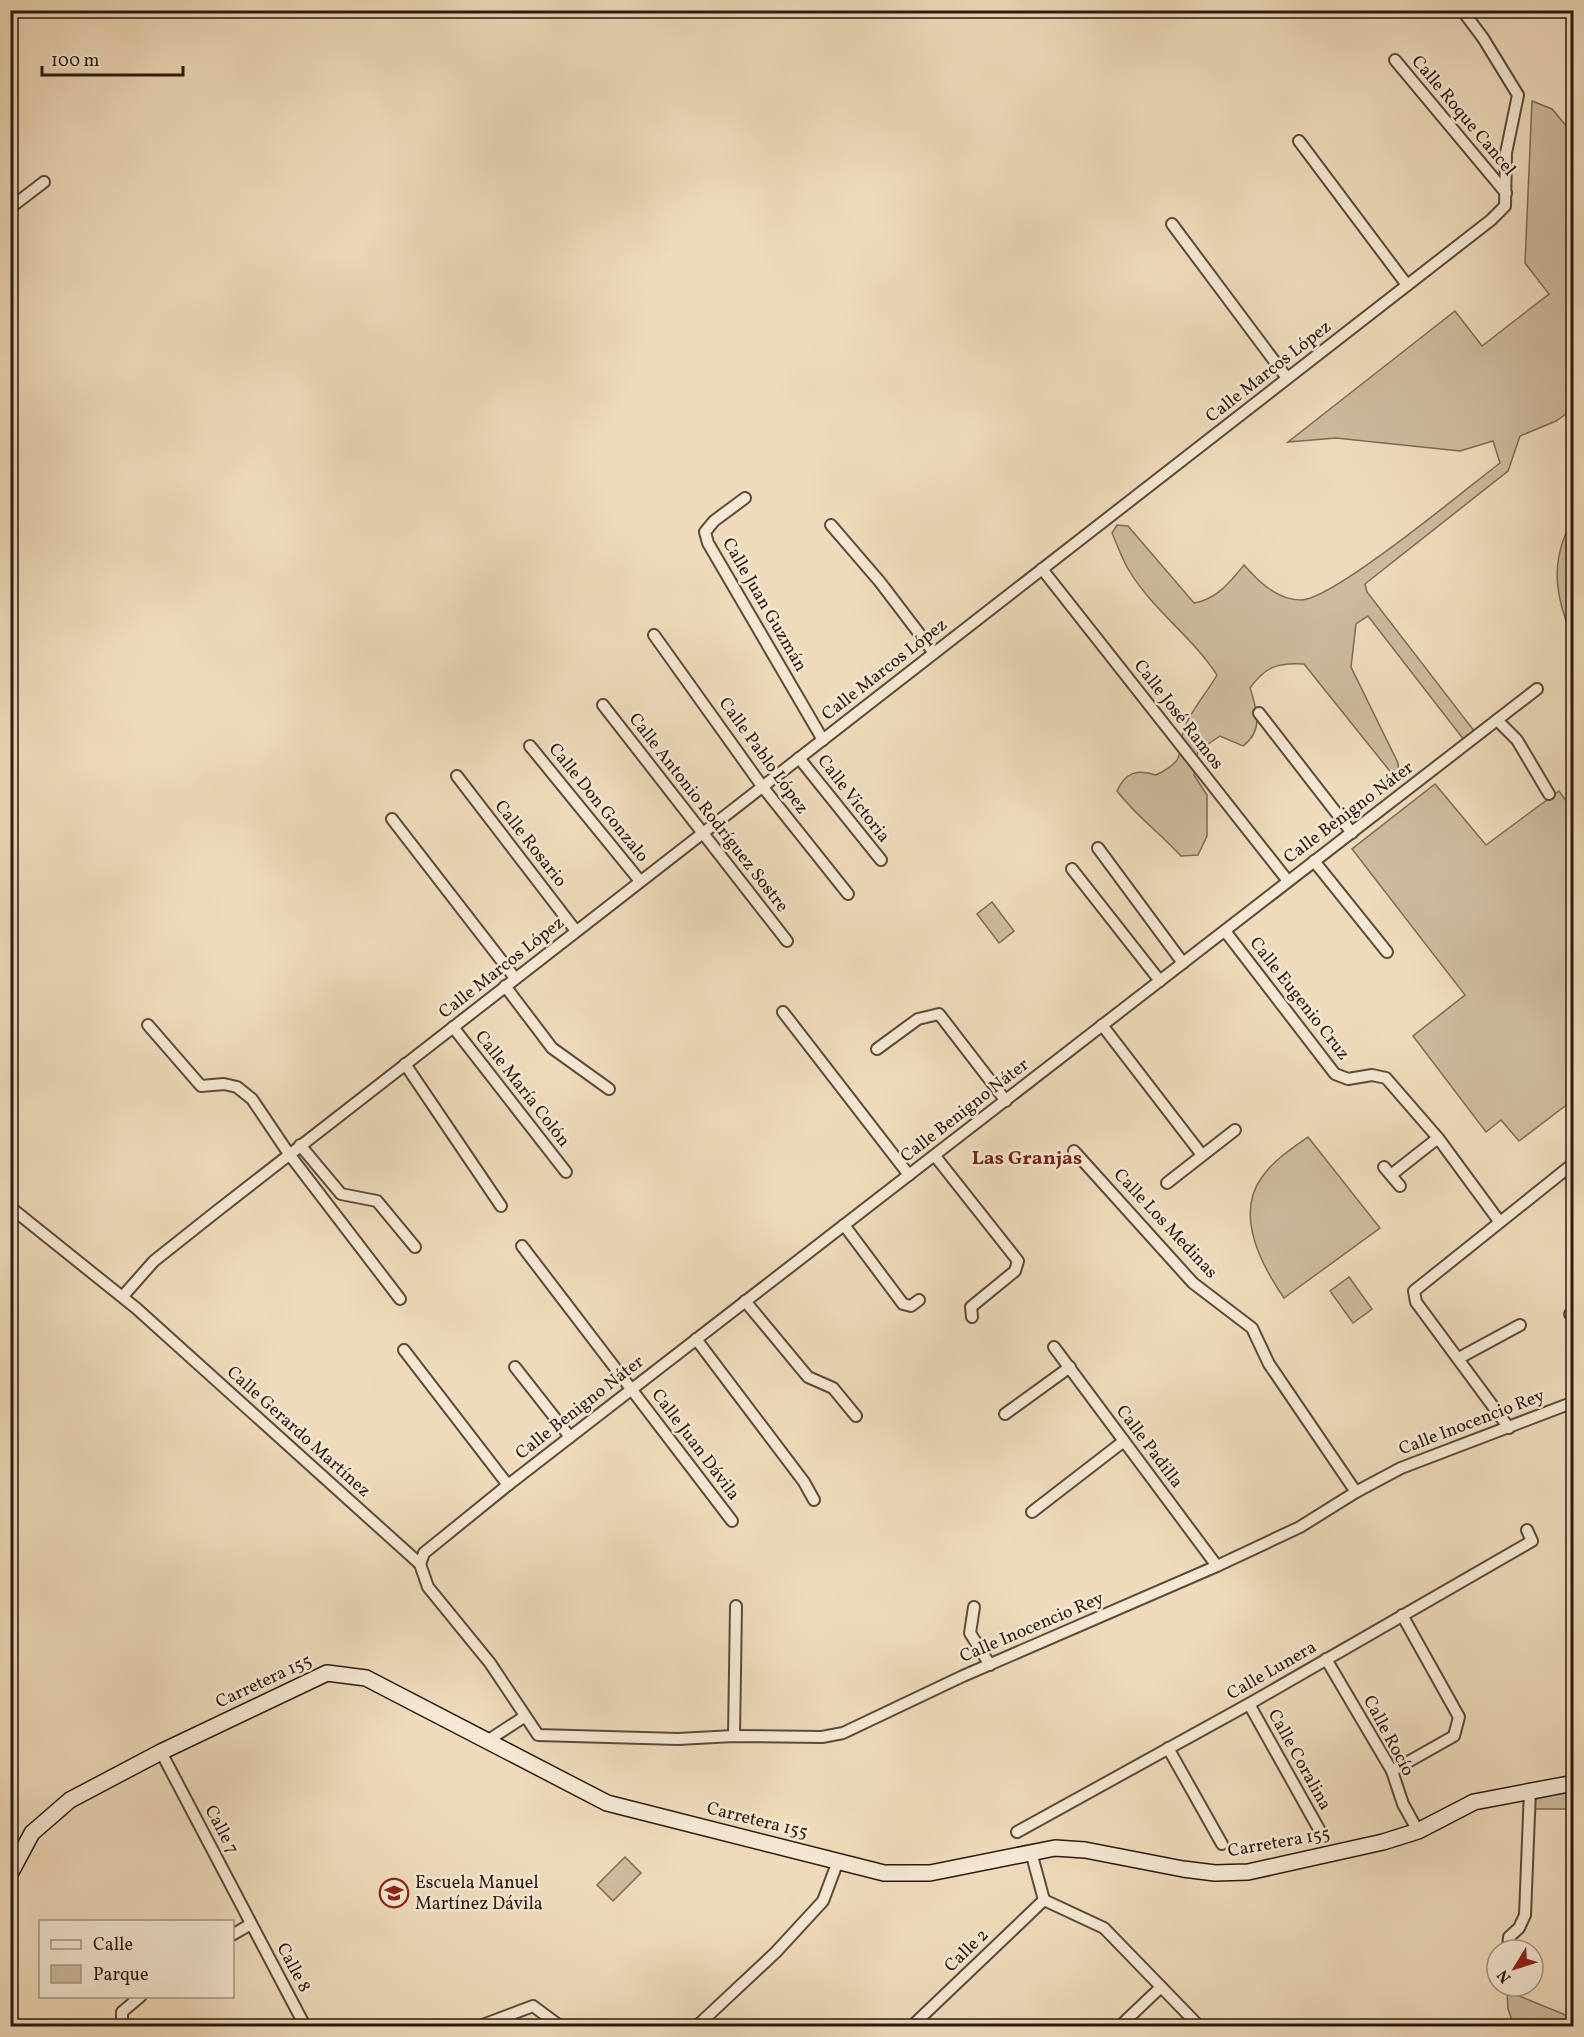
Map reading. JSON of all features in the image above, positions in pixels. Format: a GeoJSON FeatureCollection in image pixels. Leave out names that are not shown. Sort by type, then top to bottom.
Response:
{"type":"FeatureCollection","features":[{"type":"Feature","properties":{"kind":"street","name":"Calle Marcos López"},"geometry":{"type":"LineString","coordinates":[[123,1296],[154,1261],[300,1145],[1491,220],[1505,206],[1506,153],[1518,95],[1483,38],[1462,10]]}},
{"type":"Feature","properties":{"kind":"street","name":"Calle Roque Cancel"},"geometry":{"type":"LineString","coordinates":[[1395,60],[1506,193]]}},
{"type":"Feature","properties":{"kind":"street"},"geometry":{"type":"LineString","coordinates":[[1299,141],[1407,285]]}},
{"type":"Feature","properties":{"kind":"street"},"geometry":{"type":"LineString","coordinates":[[10,208],[44,182]]}},
{"type":"Feature","properties":{"kind":"street"},"geometry":{"type":"LineString","coordinates":[[1172,224],[1287,378]]}},
{"type":"Feature","properties":{"kind":"street","name":"Calle Juan Guzmán"},"geometry":{"type":"LineString","coordinates":[[745,498],[714,521],[705,532],[708,543],[823,740]]}},
{"type":"Feature","properties":{"kind":"street"},"geometry":{"type":"LineString","coordinates":[[831,525],[867,564],[934,653]]}},
{"type":"Feature","properties":{"kind":"street","name":"Calle José Ramos"},"geometry":{"type":"LineString","coordinates":[[1042,569],[1288,881]]}},
{"type":"Feature","properties":{"kind":"street","name":"Calle Pablo López"},"geometry":{"type":"LineString","coordinates":[[654,635],[762,786],[848,894]]}},
{"type":"Feature","properties":{"kind":"street","name":"Calle Benigno Náter"},"geometry":{"type":"LineString","coordinates":[[420,1564],[424,1553],[508,1485],[1536,689]]}},
{"type":"Feature","properties":{"kind":"street","name":"Calle Antonio Rodríguez Sostre"},"geometry":{"type":"LineString","coordinates":[[603,705],[787,941]]}},
{"type":"Feature","properties":{"kind":"street"},"geometry":{"type":"LineString","coordinates":[[1259,713],[1352,833]]}},
{"type":"Feature","properties":{"kind":"street"},"geometry":{"type":"LineString","coordinates":[[1497,720],[1517,740],[1549,794]]}},
{"type":"Feature","properties":{"kind":"street","name":"Calle Don Gonzalo"},"geometry":{"type":"LineString","coordinates":[[530,746],[640,881]]}},
{"type":"Feature","properties":{"kind":"street","name":"Calle Victoria"},"geometry":{"type":"LineString","coordinates":[[799,758],[881,860]]}},
{"type":"Feature","properties":{"kind":"street","name":"Calle Rosario"},"geometry":{"type":"LineString","coordinates":[[457,776],[576,931]]}},
{"type":"Feature","properties":{"kind":"street"},"geometry":{"type":"LineString","coordinates":[[392,819],[516,978]]}},
{"type":"Feature","properties":{"kind":"street"},"geometry":{"type":"LineString","coordinates":[[1098,848],[1183,963]]}},
{"type":"Feature","properties":{"kind":"street"},"geometry":{"type":"LineString","coordinates":[[1314,861],[1387,952]]}},
{"type":"Feature","properties":{"kind":"street"},"geometry":{"type":"LineString","coordinates":[[1072,869],[1160,981]]}},
{"type":"Feature","properties":{"kind":"street","name":"Calle Eugenio Cruz"},"geometry":{"type":"LineString","coordinates":[[1225,931],[1335,1074],[1348,1079],[1372,1075],[1386,1078],[1438,1138],[1499,1221]]}},
{"type":"Feature","properties":{"kind":"street"},"geometry":{"type":"LineString","coordinates":[[505,986],[552,1048],[609,1089]]}},
{"type":"Feature","properties":{"kind":"street"},"geometry":{"type":"LineString","coordinates":[[783,1012],[909,1175]]}},
{"type":"Feature","properties":{"kind":"street"},"geometry":{"type":"LineString","coordinates":[[877,1049],[918,1019],[939,1014],[1006,1101]]}},
{"type":"Feature","properties":{"kind":"street"},"geometry":{"type":"LineString","coordinates":[[148,1025],[201,1086],[224,1084],[237,1087],[252,1099],[289,1154],[400,1299]]}},
{"type":"Feature","properties":{"kind":"street"},"geometry":{"type":"LineString","coordinates":[[1102,1025],[1202,1155]]}},
{"type":"Feature","properties":{"kind":"street","name":"Calle María Colón"},"geometry":{"type":"LineString","coordinates":[[453,1027],[566,1172]]}},
{"type":"Feature","properties":{"kind":"street"},"geometry":{"type":"LineString","coordinates":[[405,1064],[501,1206]]}},
{"type":"Feature","properties":{"kind":"street"},"geometry":{"type":"LineString","coordinates":[[1167,1183],[1234,1130]]}},
{"type":"Feature","properties":{"kind":"street"},"geometry":{"type":"LineString","coordinates":[[1400,1186],[1387,1171],[1438,1138]]}},
{"type":"Feature","properties":{"kind":"street"},"geometry":{"type":"LineString","coordinates":[[300,1145],[341,1194],[377,1201],[415,1247]]}},
{"type":"Feature","properties":{"kind":"street","name":"Calle Los Medinas"},"geometry":{"type":"LineString","coordinates":[[1074,1151],[1193,1283],[1252,1328],[1269,1365],[1356,1492]]}},
{"type":"Feature","properties":{"kind":"street"},"geometry":{"type":"LineString","coordinates":[[935,1156],[1018,1261],[1015,1272],[971,1307],[972,1317]]}},
{"type":"Feature","properties":{"kind":"street"},"geometry":{"type":"LineString","coordinates":[[1509,1428],[1416,1302],[1414,1291],[1574,1163]]}},
{"type":"Feature","properties":{"kind":"street","name":"Calle Gerardo Martínez"},"geometry":{"type":"LineString","coordinates":[[10,1207],[123,1296],[420,1564],[428,1587],[490,1663],[524,1717]]}},
{"type":"Feature","properties":{"kind":"street"},"geometry":{"type":"LineString","coordinates":[[844,1225],[903,1304],[911,1306],[919,1300]]}},
{"type":"Feature","properties":{"kind":"street","name":"Calle Juan Dávila"},"geometry":{"type":"LineString","coordinates":[[522,1246],[732,1521]]}},
{"type":"Feature","properties":{"kind":"street"},"geometry":{"type":"LineString","coordinates":[[745,1301],[808,1377],[833,1388],[856,1416]]}},
{"type":"Feature","properties":{"kind":"street"},"geometry":{"type":"LineString","coordinates":[[1459,1358],[1520,1325]]}},
{"type":"Feature","properties":{"kind":"street"},"geometry":{"type":"LineString","coordinates":[[696,1339],[804,1482],[814,1500]]}},
{"type":"Feature","properties":{"kind":"street","name":"Calle Padilla"},"geometry":{"type":"LineString","coordinates":[[1054,1347],[1217,1566]]}},
{"type":"Feature","properties":{"kind":"street"},"geometry":{"type":"LineString","coordinates":[[404,1350],[508,1485]]}},
{"type":"Feature","properties":{"kind":"street"},"geometry":{"type":"LineString","coordinates":[[515,1366],[570,1437]]}},
{"type":"Feature","properties":{"kind":"street"},"geometry":{"type":"LineString","coordinates":[[1005,1414],[1070,1367]]}},
{"type":"Feature","properties":{"kind":"street","name":"Calle Inocencio Rey"},"geometry":{"type":"LineString","coordinates":[[524,1717],[538,1735],[678,1739],[734,1736],[822,1737],[843,1733],[1300,1527],[1356,1492],[1401,1468],[1574,1402]]}},
{"type":"Feature","properties":{"kind":"street"},"geometry":{"type":"LineString","coordinates":[[1032,1512],[1124,1441]]}},
{"type":"Feature","properties":{"kind":"street","name":"Calle Lunera"},"geometry":{"type":"LineString","coordinates":[[1017,1833],[1249,1704],[1533,1541],[1527,1530]]}},
{"type":"Feature","properties":{"kind":"street"},"geometry":{"type":"LineString","coordinates":[[734,1736],[736,1606]]}},
{"type":"Feature","properties":{"kind":"street"},"geometry":{"type":"LineString","coordinates":[[974,1607],[970,1633],[990,1665]]}},
{"type":"Feature","properties":{"kind":"street"},"geometry":{"type":"LineString","coordinates":[[1392,1772],[1454,1736],[1459,1718],[1402,1616]]}},
{"type":"Feature","properties":{"kind":"street","name":"Calle Rocío"},"geometry":{"type":"LineString","coordinates":[[1326,1659],[1392,1772],[1404,1804],[1418,1831]]}},
{"type":"Feature","properties":{"kind":"street","name":"Carretera 155"},"geometry":{"type":"LineString","coordinates":[[10,1874],[15,1856],[32,1833],[70,1800],[161,1752],[327,1673],[366,1678],[607,1803],[884,1873],[930,1873],[1055,1848],[1085,1850],[1182,1869],[1215,1873],[1248,1872],[1343,1852],[1418,1831],[1474,1802],[1574,1783]]}},
{"type":"Feature","properties":{"kind":"street","name":"Calle Coralina"},"geometry":{"type":"LineString","coordinates":[[1249,1704],[1320,1831]]}},
{"type":"Feature","properties":{"kind":"street"},"geometry":{"type":"LineString","coordinates":[[486,1741],[524,1717]]}},
{"type":"Feature","properties":{"kind":"street"},"geometry":{"type":"LineString","coordinates":[[1168,1748],[1222,1844]]}},
{"type":"Feature","properties":{"kind":"street","name":"Calle 7"},"geometry":{"type":"LineString","coordinates":[[161,1752],[251,1924]]}},
{"type":"Feature","properties":{"kind":"street"},"geometry":{"type":"LineString","coordinates":[[1509,1938],[1519,1928],[1525,1915],[1530,1790]]}},
{"type":"Feature","properties":{"kind":"street"},"geometry":{"type":"LineString","coordinates":[[1031,1852],[1044,1900],[1104,1928],[1199,2026]]}},
{"type":"Feature","properties":{"kind":"street"},"geometry":{"type":"LineString","coordinates":[[697,2026],[776,1952],[823,1901],[838,1861]]}},
{"type":"Feature","properties":{"kind":"street","name":"Calle 2"},"geometry":{"type":"LineString","coordinates":[[912,2026],[1044,1900]]}},
{"type":"Feature","properties":{"kind":"street"},"geometry":{"type":"LineString","coordinates":[[234,1934],[251,1924]]}},
{"type":"Feature","properties":{"kind":"street","name":"Calle 8"},"geometry":{"type":"LineString","coordinates":[[251,1924],[305,2026]]}},
{"type":"Feature","properties":{"kind":"street"},"geometry":{"type":"LineString","coordinates":[[1120,2026],[1161,1987]]}},
{"type":"Feature","properties":{"kind":"street"},"geometry":{"type":"LineString","coordinates":[[122,2026],[122,2012],[139,1998]]}},
{"type":"Feature","properties":{"kind":"street"},"geometry":{"type":"LineString","coordinates":[[480,2026],[533,2006],[560,2026]]}},
{"type":"Feature","properties":{"kind":"green space"},"geometry":{"type":"Polygon","coordinates":[[[1532,101],[1552,109],[1573,134],[1573,409],[1556,421],[1520,436],[1508,471],[1365,584],[1367,592],[1475,732],[1464,740],[1368,616],[1356,624],[1351,667],[1398,763],[1399,779],[1393,775],[1304,664],[1273,667],[1261,675],[1250,688],[1257,719],[1250,740],[1243,746],[1220,736],[1198,751],[1194,775],[1207,795],[1207,836],[1198,855],[1181,856],[1132,809],[1117,791],[1128,776],[1138,772],[1156,775],[1174,764],[1180,754],[1186,724],[1217,675],[1196,647],[1136,582],[1112,533],[1117,525],[1128,526],[1194,603],[1216,594],[1244,565],[1276,593],[1301,600],[1317,595],[1341,582],[1369,563],[1500,463],[1493,441],[1460,451],[1336,438],[1288,442],[1455,311],[1482,346],[1549,294],[1525,263],[1532,101]]]}},
{"type":"Feature","properties":{"kind":"green space"},"geometry":{"type":"Polygon","coordinates":[[[1573,519],[1573,639],[1562,608],[1557,579],[1560,549],[1573,519]]]}},
{"type":"Feature","properties":{"kind":"green space"},"geometry":{"type":"Polygon","coordinates":[[[1435,784],[1486,845],[1559,791],[1573,810],[1573,1100],[1519,1141],[1501,1120],[1486,1132],[1413,1036],[1465,995],[1352,849],[1435,784]]]}},
{"type":"Feature","properties":{"kind":"green space"},"geometry":{"type":"Polygon","coordinates":[[[992,902],[1014,931],[999,943],[977,914],[992,902]]]}},
{"type":"Feature","properties":{"kind":"green space"},"geometry":{"type":"Polygon","coordinates":[[[1308,1137],[1380,1228],[1284,1298],[1267,1271],[1254,1240],[1251,1207],[1254,1192],[1262,1177],[1272,1165],[1308,1137]]]}},
{"type":"Feature","properties":{"kind":"green space"},"geometry":{"type":"Polygon","coordinates":[[[1349,1277],[1372,1309],[1353,1323],[1330,1291],[1349,1277]]]}},
{"type":"Feature","properties":{"kind":"green space"},"geometry":{"type":"Polygon","coordinates":[[[1573,1789],[1573,1809],[1535,1809],[1534,1796],[1573,1789]]]}},
{"type":"Feature","properties":{"kind":"green space"},"geometry":{"type":"Polygon","coordinates":[[[625,1857],[641,1873],[613,1901],[597,1885],[625,1857]]]}},
{"type":"Feature","properties":{"kind":"green space"},"geometry":{"type":"Polygon","coordinates":[[[1507,1998],[1524,1998],[1573,2018],[1573,2026],[1514,2026],[1508,2009],[1507,1998]]]}},
{"type":"Feature","properties":{"kind":"place","name":"Escuela Manuel Martínez Dávila"},"geometry":{"type":"Point","coordinates":[394,1893]}},
{"type":"Feature","properties":{"kind":"district","name":"Las Granjas"},"geometry":{"type":"Point","coordinates":[1027,1159]}}]}
